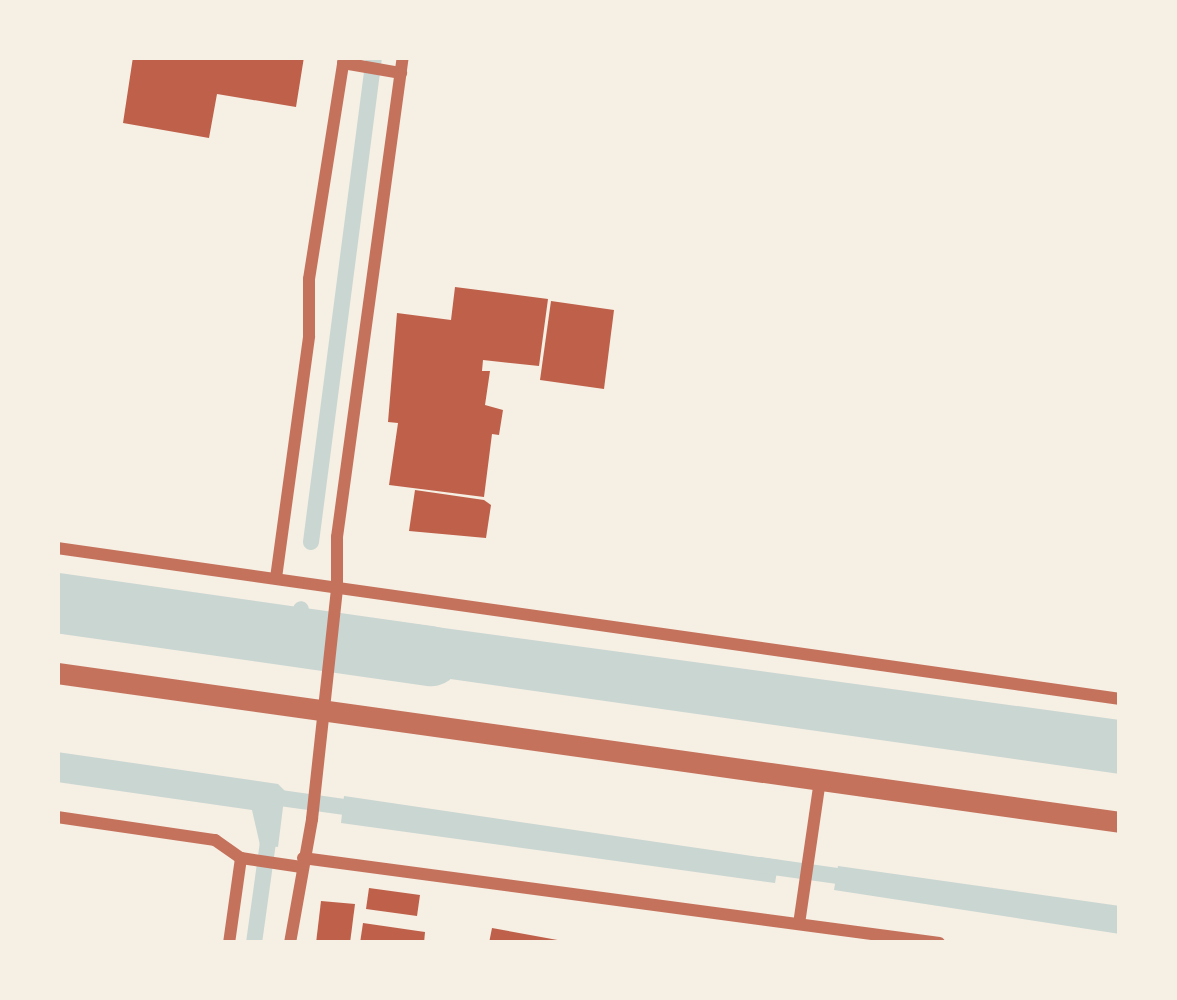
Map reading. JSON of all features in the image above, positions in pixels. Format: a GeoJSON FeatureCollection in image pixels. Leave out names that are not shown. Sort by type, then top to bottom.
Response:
{"type":"FeatureCollection","features":[{"type":"Feature","properties":{"kind":"street"},"geometry":{"type":"LineString","coordinates":[[290,943],[312,820],[338,589],[337,537],[393,72],[403,57]]}},
{"type":"Feature","properties":{"kind":"street"},"geometry":{"type":"LineString","coordinates":[[276,578],[309,336],[309,279],[344,60],[393,72]]}},
{"type":"Feature","properties":{"kind":"street"},"geometry":{"type":"LineString","coordinates":[[57,548],[1120,699]]}},
{"type":"Feature","properties":{"kind":"street"},"geometry":{"type":"LineString","coordinates":[[57,673],[1120,822]]}},
{"type":"Feature","properties":{"kind":"street"},"geometry":{"type":"LineString","coordinates":[[799,924],[820,780]]}},
{"type":"Feature","properties":{"kind":"street"},"geometry":{"type":"LineString","coordinates":[[57,817],[215,840],[247,859],[302,862],[939,943]]}},
{"type":"Feature","properties":{"kind":"street"},"geometry":{"type":"LineString","coordinates":[[229,943],[247,859]]}},
{"type":"Feature","properties":{"kind":"shaded area"},"geometry":{"type":"Polygon","coordinates":[[[57,577],[294,612],[288,657],[57,624],[57,577]]]}},
{"type":"Feature","properties":{"kind":"shaded area"},"geometry":{"type":"Polygon","coordinates":[[[370,618],[1120,720],[1120,774],[352,665],[350,633],[370,618]]]}},
{"type":"Feature","properties":{"kind":"shaded area"},"geometry":{"type":"Polygon","coordinates":[[[57,752],[278,784],[285,791],[278,847],[260,845],[252,810],[57,782],[57,752]]]}},
{"type":"Feature","properties":{"kind":"shaded area"},"geometry":{"type":"Polygon","coordinates":[[[344,796],[779,860],[775,883],[341,823],[344,796]]]}},
{"type":"Feature","properties":{"kind":"shaded area"},"geometry":{"type":"Polygon","coordinates":[[[838,866],[1120,906],[1120,934],[834,890],[838,866]]]}},
{"type":"Feature","properties":{"kind":"building"},"geometry":{"type":"Polygon","coordinates":[[[133,57],[304,57],[296,107],[217,94],[209,138],[123,123],[133,57]]]}},
{"type":"Feature","properties":{"kind":"building"},"geometry":{"type":"Polygon","coordinates":[[[455,287],[548,299],[539,366],[483,360],[482,371],[490,371],[485,405],[503,410],[499,435],[492,434],[484,497],[389,485],[398,423],[388,422],[397,313],[451,320],[455,287]]]}},
{"type":"Feature","properties":{"kind":"building"},"geometry":{"type":"Polygon","coordinates":[[[551,301],[614,310],[604,389],[540,380],[551,301]]]}},
{"type":"Feature","properties":{"kind":"building"},"geometry":{"type":"Polygon","coordinates":[[[415,490],[484,500],[491,505],[486,538],[409,531],[415,490]]]}},
{"type":"Feature","properties":{"kind":"building"},"geometry":{"type":"Polygon","coordinates":[[[369,888],[420,895],[417,916],[366,909],[369,888]]]}},
{"type":"Feature","properties":{"kind":"building"},"geometry":{"type":"Polygon","coordinates":[[[321,901],[355,904],[350,943],[316,943],[321,901]]]}},
{"type":"Feature","properties":{"kind":"building"},"geometry":{"type":"Polygon","coordinates":[[[363,923],[425,932],[424,943],[360,943],[363,923]]]}},
{"type":"Feature","properties":{"kind":"building"},"geometry":{"type":"Polygon","coordinates":[[[492,928],[563,941],[563,943],[489,943],[492,928]]]}},
{"type":"Feature","properties":{"kind":"waterway"},"geometry":{"type":"LineString","coordinates":[[311,542],[374,57]]}},
{"type":"Feature","properties":{"kind":"waterway"},"geometry":{"type":"LineString","coordinates":[[57,603],[431,656]]}},
{"type":"Feature","properties":{"kind":"waterway"},"geometry":{"type":"LineString","coordinates":[[297,637],[301,609]]}},
{"type":"Feature","properties":{"kind":"waterway"},"geometry":{"type":"LineString","coordinates":[[266,796],[365,810]]}},
{"type":"Feature","properties":{"kind":"waterway"},"geometry":{"type":"LineString","coordinates":[[254,943],[270,827]]}},
{"type":"Feature","properties":{"kind":"waterway"},"geometry":{"type":"LineString","coordinates":[[759,865],[858,879]]}}]}
